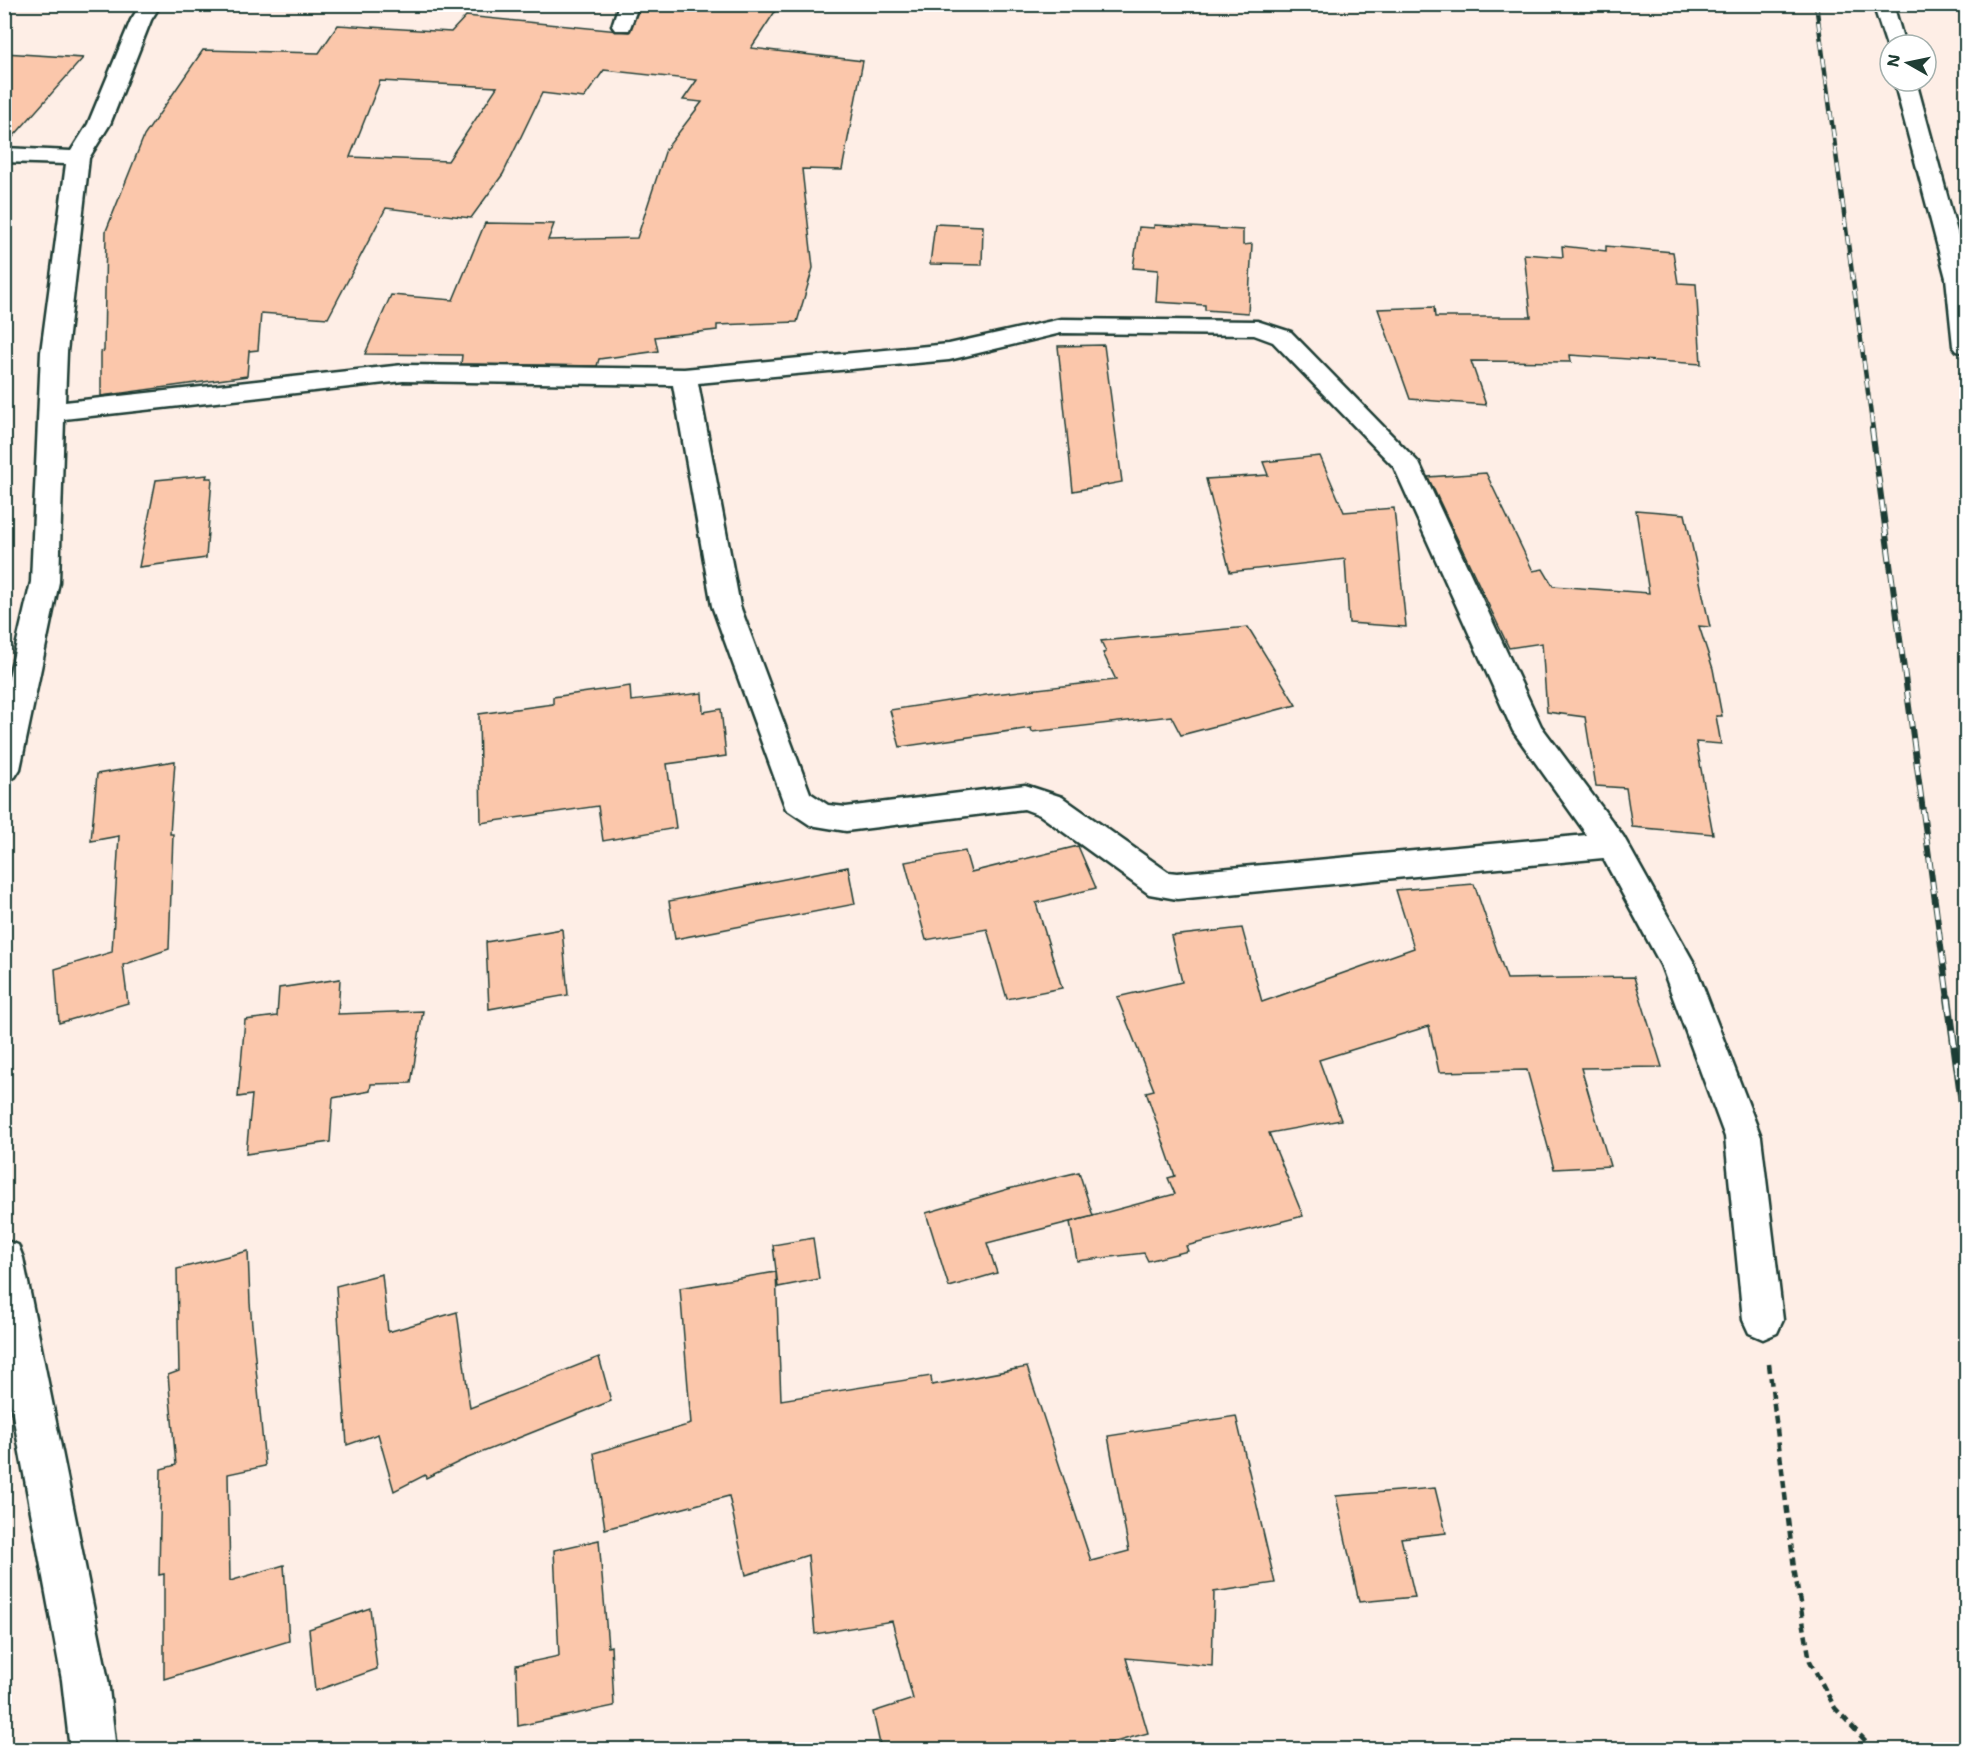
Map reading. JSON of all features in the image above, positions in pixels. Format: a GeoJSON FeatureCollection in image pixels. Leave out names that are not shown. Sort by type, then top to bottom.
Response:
{"type":"FeatureCollection","features":[{"type":"Feature","properties":{"kind":"street"},"geometry":{"type":"LineString","coordinates":[[4,769],[45,582],[54,352],[78,158],[99,124],[141,20],[151,4]]}},
{"type":"Feature","properties":{"kind":"street"},"geometry":{"type":"LineString","coordinates":[[622,27],[629,4]]}},
{"type":"Feature","properties":{"kind":"street"},"geometry":{"type":"LineString","coordinates":[[1882,4],[1891,33]]}},
{"type":"Feature","properties":{"kind":"street"},"geometry":{"type":"LineString","coordinates":[[1908,93],[1958,278],[1966,346]]}},
{"type":"Feature","properties":{"kind":"street"},"geometry":{"type":"LineString","coordinates":[[4,155],[78,158]]}},
{"type":"Feature","properties":{"kind":"street"},"geometry":{"type":"LineString","coordinates":[[51,412],[403,373],[684,377],[949,352],[1061,326],[1257,328],[1282,337],[1406,463],[1528,731],[1612,845],[1677,963],[1743,1137],[1763,1320]]}},
{"type":"Feature","properties":{"kind":"street"},"geometry":{"type":"LineString","coordinates":[[684,377],[726,606],[797,800],[821,816],[846,819],[967,802],[1025,797],[1051,806],[1161,885],[1177,886],[1612,845]]}},
{"type":"Feature","properties":{"kind":"street"},"geometry":{"type":"LineString","coordinates":[[4,1258],[10,1322],[85,1680],[93,1749]]}},
{"type":"Feature","properties":{"kind":"path"},"geometry":{"type":"LineString","coordinates":[[1763,1320],[1794,1568],[1810,1661],[1835,1708],[1874,1749]]}},
{"type":"Feature","properties":{"kind":"building"},"geometry":{"type":"Polygon","coordinates":[[[641,4],[780,4],[751,48],[863,61],[842,170],[802,169],[813,268],[797,322],[717,325],[717,330],[655,337],[658,351],[599,359],[597,366],[461,364],[462,355],[365,354],[391,295],[453,300],[485,223],[554,224],[548,240],[637,238],[666,149],[702,102],[683,100],[697,80],[604,70],[584,98],[542,93],[503,174],[471,218],[386,208],[328,318],[261,313],[258,350],[249,351],[247,376],[101,396],[106,231],[144,136],[203,50],[319,53],[338,25],[451,32],[466,16],[629,32],[641,4]],[[380,81],[350,157],[448,161],[497,87],[380,81]]]}},
{"type":"Feature","properties":{"kind":"building"},"geometry":{"type":"Polygon","coordinates":[[[4,53],[83,58],[5,146],[4,146],[4,53]]]}},
{"type":"Feature","properties":{"kind":"building"},"geometry":{"type":"Polygon","coordinates":[[[935,224],[983,226],[982,265],[930,264],[935,224]]]}},
{"type":"Feature","properties":{"kind":"building"},"geometry":{"type":"Polygon","coordinates":[[[1154,225],[1243,230],[1243,245],[1252,244],[1248,313],[1205,310],[1205,305],[1156,302],[1158,270],[1133,268],[1139,227],[1154,228],[1154,225]]]}},
{"type":"Feature","properties":{"kind":"building"},"geometry":{"type":"Polygon","coordinates":[[[1562,246],[1606,251],[1606,246],[1673,252],[1678,283],[1696,284],[1701,364],[1570,355],[1571,362],[1471,361],[1486,405],[1410,399],[1378,309],[1434,307],[1435,317],[1531,317],[1524,254],[1563,257],[1562,246]]]}},
{"type":"Feature","properties":{"kind":"building"},"geometry":{"type":"Polygon","coordinates":[[[1104,345],[1122,482],[1073,491],[1058,346],[1104,345]]]}},
{"type":"Feature","properties":{"kind":"building"},"geometry":{"type":"Polygon","coordinates":[[[1320,456],[1344,512],[1394,508],[1406,627],[1349,623],[1345,559],[1230,572],[1206,479],[1268,475],[1263,462],[1320,456]]]}},
{"type":"Feature","properties":{"kind":"building"},"geometry":{"type":"Polygon","coordinates":[[[1486,473],[1533,571],[1543,569],[1553,586],[1649,593],[1636,510],[1685,514],[1710,627],[1699,626],[1713,669],[1722,716],[1716,716],[1721,744],[1696,742],[1713,834],[1632,827],[1626,788],[1596,786],[1585,717],[1547,712],[1542,643],[1509,648],[1428,477],[1486,473]]]}},
{"type":"Feature","properties":{"kind":"building"},"geometry":{"type":"Polygon","coordinates":[[[207,475],[206,478],[212,478],[206,558],[139,567],[156,480],[207,475]]]}},
{"type":"Feature","properties":{"kind":"building"},"geometry":{"type":"Polygon","coordinates":[[[1248,627],[1296,705],[1181,735],[1171,716],[1032,732],[1031,728],[900,747],[890,710],[986,695],[1116,680],[1103,653],[1106,652],[1101,641],[1248,627]]]}},
{"type":"Feature","properties":{"kind":"building"},"geometry":{"type":"Polygon","coordinates":[[[630,686],[631,701],[702,693],[703,712],[721,709],[726,756],[667,764],[676,828],[603,841],[598,806],[481,823],[479,714],[553,704],[553,697],[630,686]]]}},
{"type":"Feature","properties":{"kind":"building"},"geometry":{"type":"Polygon","coordinates":[[[175,761],[170,834],[173,834],[169,949],[123,965],[128,1003],[59,1023],[55,969],[112,952],[119,836],[91,841],[97,774],[175,761]]]}},
{"type":"Feature","properties":{"kind":"building"},"geometry":{"type":"Polygon","coordinates":[[[1078,846],[1096,888],[1036,903],[1062,988],[1007,999],[987,929],[926,940],[905,862],[965,851],[971,872],[1078,846]]]}},
{"type":"Feature","properties":{"kind":"building"},"geometry":{"type":"Polygon","coordinates":[[[848,867],[855,904],[675,939],[669,901],[848,867]]]}},
{"type":"Feature","properties":{"kind":"building"},"geometry":{"type":"Polygon","coordinates":[[[1474,884],[1507,979],[1634,977],[1662,1067],[1581,1068],[1610,1166],[1554,1169],[1527,1070],[1439,1072],[1429,1026],[1319,1060],[1341,1120],[1269,1133],[1303,1216],[1186,1246],[1188,1251],[1148,1261],[1144,1253],[1077,1261],[1070,1222],[1175,1194],[1168,1178],[1175,1176],[1146,1092],[1154,1090],[1117,997],[1182,982],[1171,936],[1242,928],[1262,1002],[1414,948],[1396,890],[1474,884]]]}},
{"type":"Feature","properties":{"kind":"building"},"geometry":{"type":"Polygon","coordinates":[[[562,929],[568,995],[489,1009],[486,942],[562,929]]]}},
{"type":"Feature","properties":{"kind":"building"},"geometry":{"type":"Polygon","coordinates":[[[340,979],[338,1014],[423,1011],[411,1083],[371,1084],[370,1091],[333,1098],[330,1142],[246,1154],[252,1095],[238,1097],[245,1020],[277,1016],[279,988],[340,979]]]}},
{"type":"Feature","properties":{"kind":"building"},"geometry":{"type":"Polygon","coordinates":[[[1079,1172],[1093,1216],[987,1243],[997,1273],[949,1287],[926,1213],[1008,1189],[1079,1172]]]}},
{"type":"Feature","properties":{"kind":"building"},"geometry":{"type":"Polygon","coordinates":[[[813,1238],[819,1279],[778,1287],[773,1245],[813,1238]]]}},
{"type":"Feature","properties":{"kind":"building"},"geometry":{"type":"Polygon","coordinates":[[[248,1251],[250,1303],[265,1466],[228,1474],[230,1581],[284,1565],[289,1641],[164,1679],[164,1574],[159,1575],[161,1469],[176,1465],[168,1375],[179,1371],[177,1269],[248,1251]]]}},
{"type":"Feature","properties":{"kind":"building"},"geometry":{"type":"Polygon","coordinates":[[[776,1272],[781,1400],[931,1376],[932,1385],[1027,1367],[1091,1561],[1129,1551],[1108,1436],[1236,1416],[1275,1583],[1214,1592],[1212,1666],[1126,1658],[1148,1733],[1089,1749],[881,1749],[873,1712],[913,1699],[892,1621],[815,1634],[808,1555],[746,1575],[729,1496],[605,1529],[594,1453],[691,1424],[680,1288],[776,1272]]]}},
{"type":"Feature","properties":{"kind":"building"},"geometry":{"type":"Polygon","coordinates":[[[382,1274],[388,1332],[457,1312],[470,1408],[599,1357],[611,1401],[463,1460],[426,1478],[425,1475],[394,1491],[378,1434],[347,1445],[336,1286],[382,1274]]]}},
{"type":"Feature","properties":{"kind":"building"},"geometry":{"type":"Polygon","coordinates":[[[1435,1488],[1446,1533],[1401,1538],[1415,1597],[1359,1602],[1336,1496],[1435,1488]]]}},
{"type":"Feature","properties":{"kind":"building"},"geometry":{"type":"Polygon","coordinates":[[[599,1540],[608,1647],[611,1646],[614,1706],[518,1726],[516,1665],[559,1656],[554,1550],[599,1540]]]}},
{"type":"Feature","properties":{"kind":"building"},"geometry":{"type":"Polygon","coordinates":[[[370,1608],[377,1669],[315,1691],[309,1629],[370,1608]]]}},
{"type":"Feature","properties":{"kind":"railway"},"geometry":{"type":"LineString","coordinates":[[1816,4],[1873,430]]}},
{"type":"Feature","properties":{"kind":"railway"},"geometry":{"type":"LineString","coordinates":[[1872,429],[1948,999]]}},
{"type":"Feature","properties":{"kind":"railway"},"geometry":{"type":"LineString","coordinates":[[1948,998],[1966,1133]]}}]}
